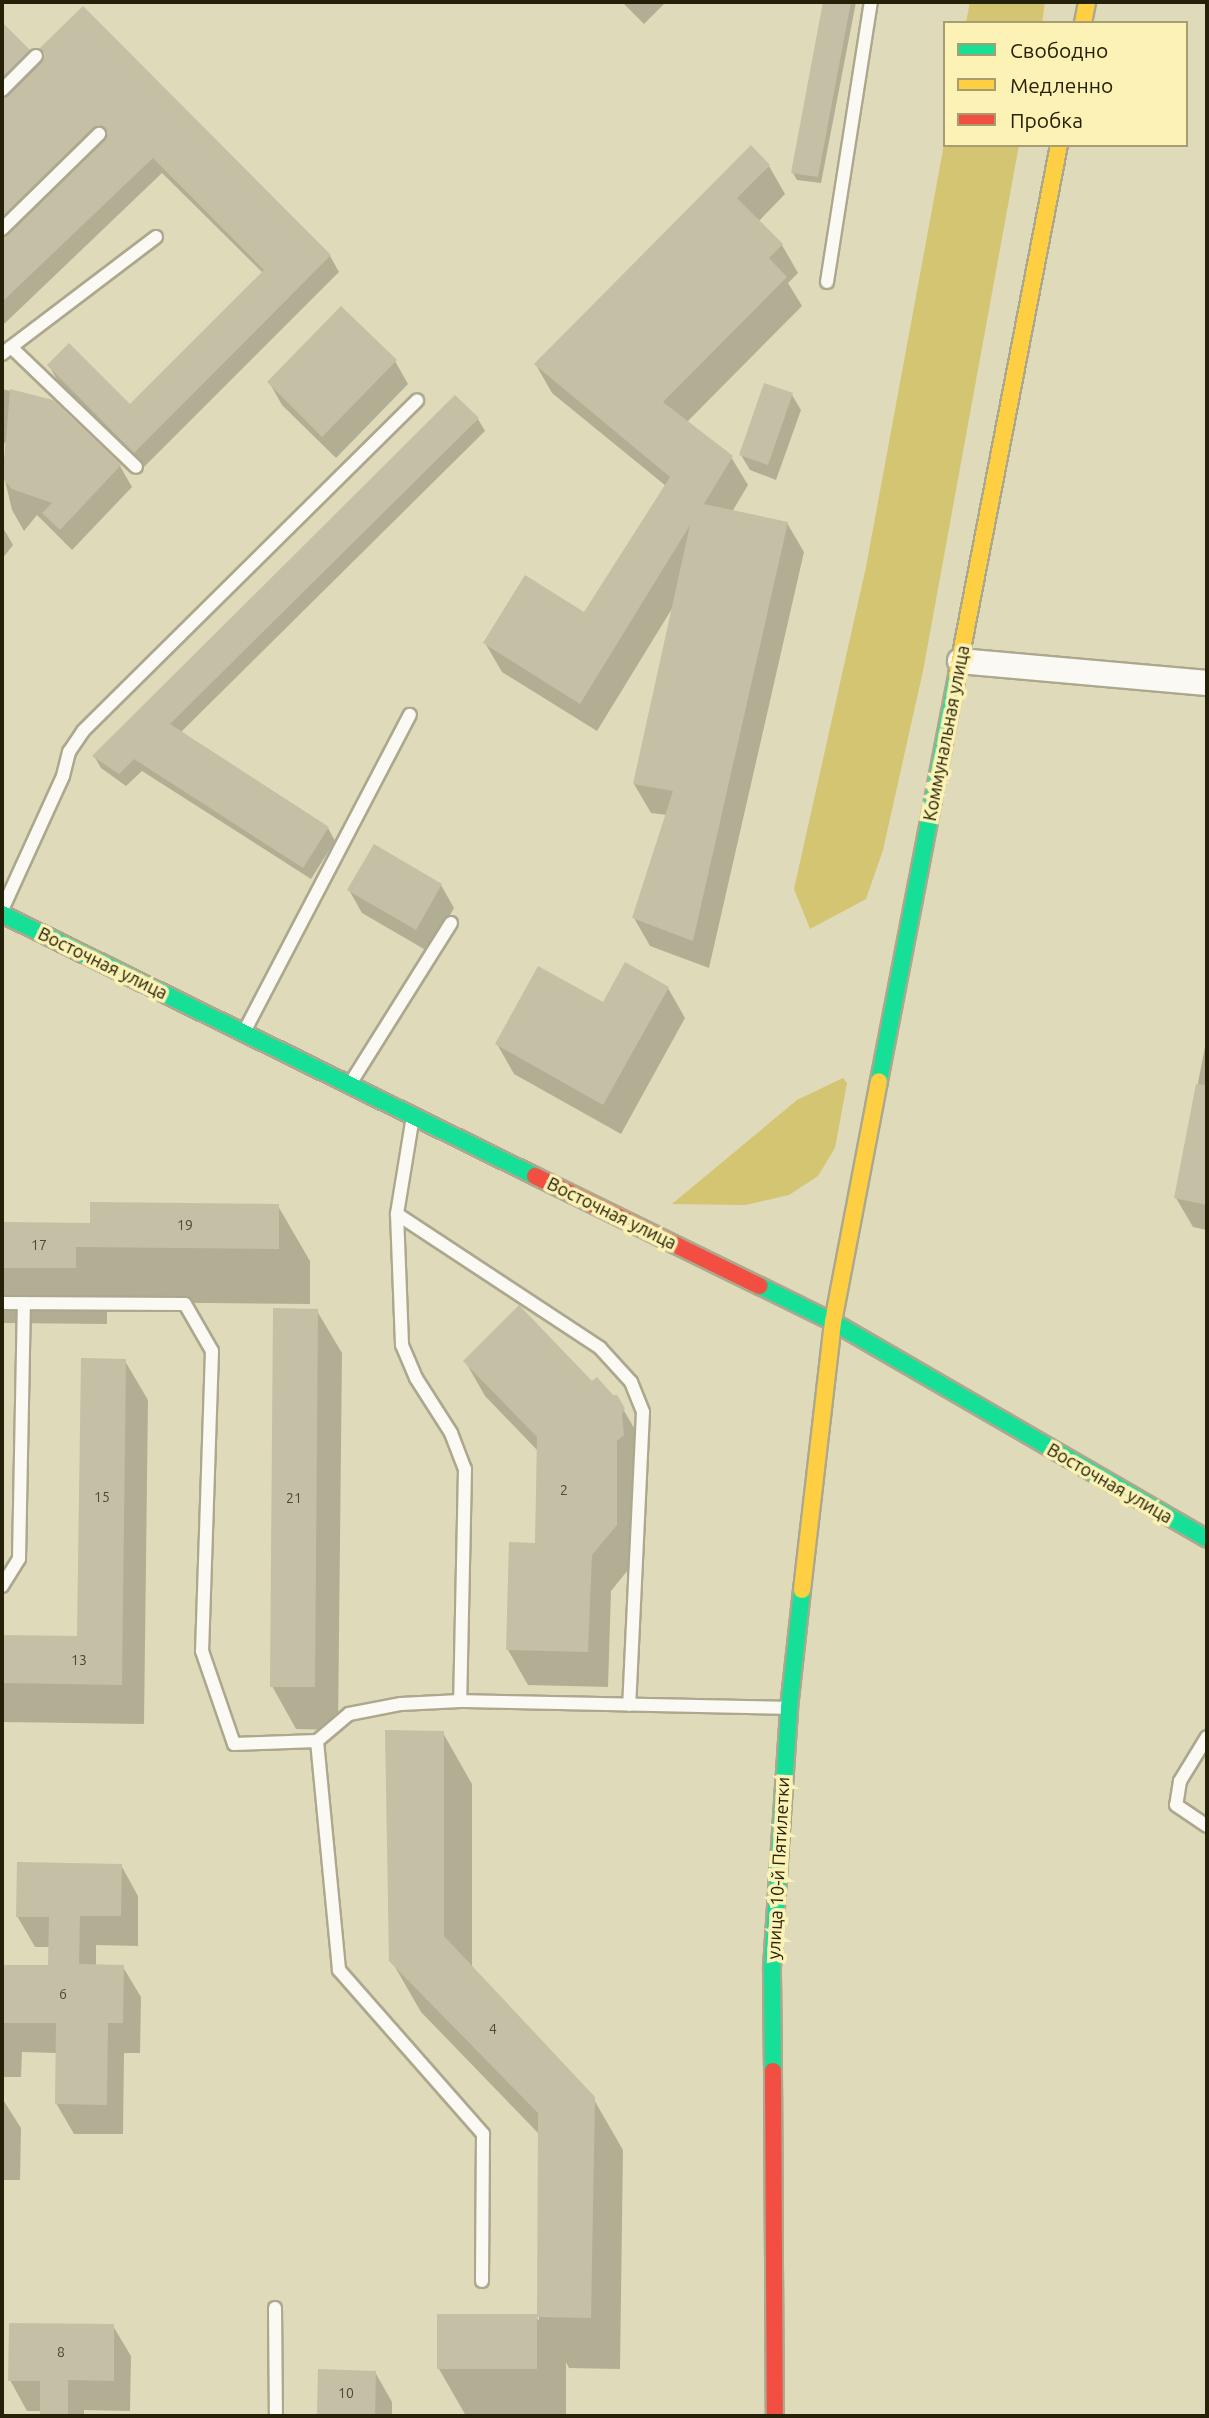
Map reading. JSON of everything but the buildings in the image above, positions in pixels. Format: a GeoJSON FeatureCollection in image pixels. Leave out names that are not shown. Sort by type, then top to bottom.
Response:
{"type":"FeatureCollection","features":[{"type":"Feature","properties":{"kind":"main road"},"geometry":{"type":"LineString","coordinates":[[1083,21],[1087,2]]}},
{"type":"Feature","properties":{"kind":"main road","name":"Коммунальная улица"},"geometry":{"type":"LineString","coordinates":[[833,1322],[1059,147]]}},
{"type":"Feature","properties":{"kind":"main road","name":"Восточная улица"},"geometry":{"type":"LineString","coordinates":[[2,912],[833,1322],[1207,1539]]}},
{"type":"Feature","properties":{"kind":"main road","name":"улица 10-й Пятилетки"},"geometry":{"type":"LineString","coordinates":[[775,2416],[772,1967],[789,1708],[833,1322]]}},
{"type":"Feature","properties":{"kind":"street"},"geometry":{"type":"LineString","coordinates":[[960,661],[1207,684]]}},
{"type":"Feature","properties":{"kind":"lane"},"geometry":{"type":"LineString","coordinates":[[827,282],[871,2]]}},
{"type":"Feature","properties":{"kind":"lane"},"geometry":{"type":"LineString","coordinates":[[2,90],[36,56]]}},
{"type":"Feature","properties":{"kind":"lane"},"geometry":{"type":"LineString","coordinates":[[2,229],[100,134]]}},
{"type":"Feature","properties":{"kind":"lane"},"geometry":{"type":"LineString","coordinates":[[136,467],[6,351],[156,237]]}},
{"type":"Feature","properties":{"kind":"lane"},"geometry":{"type":"LineString","coordinates":[[2,912],[63,776],[69,752],[83,730],[416,400]]}},
{"type":"Feature","properties":{"kind":"lane"},"geometry":{"type":"LineString","coordinates":[[244,1032],[410,715]]}},
{"type":"Feature","properties":{"kind":"lane"},"geometry":{"type":"LineString","coordinates":[[350,1084],[451,923]]}},
{"type":"Feature","properties":{"kind":"lane"},"geometry":{"type":"LineString","coordinates":[[413,1115],[397,1214],[402,1345],[416,1378],[451,1433],[465,1469],[460,1700]]}},
{"type":"Feature","properties":{"kind":"lane"},"geometry":{"type":"LineString","coordinates":[[397,1214],[600,1348],[631,1382],[643,1412],[629,1705]]}},
{"type":"Feature","properties":{"kind":"lane"},"geometry":{"type":"LineString","coordinates":[[2,1303],[185,1304],[212,1351],[202,1651],[234,1744],[317,1741],[349,1714],[401,1704],[460,1700],[789,1708]]}},
{"type":"Feature","properties":{"kind":"lane"},"geometry":{"type":"LineString","coordinates":[[2,1586],[19,1559],[24,1303]]}},
{"type":"Feature","properties":{"kind":"lane"},"geometry":{"type":"LineString","coordinates":[[1207,1737],[1180,1781],[1176,1805],[1207,1826]]}},
{"type":"Feature","properties":{"kind":"lane"},"geometry":{"type":"LineString","coordinates":[[317,1741],[339,1970],[483,2134],[482,2281]]}},
{"type":"Feature","properties":{"kind":"lane"},"geometry":{"type":"LineString","coordinates":[[275,2308],[276,2416]]}},
{"type":"Feature","properties":{"kind":"shaded area"},"geometry":{"type":"Polygon","coordinates":[[[970,2],[1045,2],[1042,21],[966,21],[970,2]]]}},
{"type":"Feature","properties":{"kind":"shaded area"},"geometry":{"type":"Polygon","coordinates":[[[944,147],[1019,147],[923,671],[883,850],[866,899],[810,929],[794,889],[866,567],[944,147]]]}},
{"type":"Feature","properties":{"kind":"shaded area"},"geometry":{"type":"Polygon","coordinates":[[[843,1078],[847,1083],[835,1148],[818,1176],[789,1195],[745,1205],[672,1204],[797,1100],[843,1078]]]}},
{"type":"Feature","properties":{"kind":"traffic: fast"},"geometry":{"type":"LineString","coordinates":[[879,1081],[957,675]]}},
{"type":"Feature","properties":{"kind":"traffic: fast"},"geometry":{"type":"LineString","coordinates":[[2,914],[535,1176]]}},
{"type":"Feature","properties":{"kind":"traffic: fast"},"geometry":{"type":"LineString","coordinates":[[760,1286],[833,1322],[1207,1539]]}},
{"type":"Feature","properties":{"kind":"traffic: fast"},"geometry":{"type":"LineString","coordinates":[[773,2071],[772,1967],[789,1708],[802,1590]]}},
{"type":"Feature","properties":{"kind":"traffic: slow"},"geometry":{"type":"LineString","coordinates":[[1083,21],[1087,2]]}},
{"type":"Feature","properties":{"kind":"traffic: slow"},"geometry":{"type":"LineString","coordinates":[[957,675],[1059,147]]}},
{"type":"Feature","properties":{"kind":"traffic: slow"},"geometry":{"type":"LineString","coordinates":[[802,1590],[833,1322],[879,1081]]}},
{"type":"Feature","properties":{"kind":"traffic: jam"},"geometry":{"type":"LineString","coordinates":[[535,1176],[760,1286]]}},
{"type":"Feature","properties":{"kind":"traffic: jam"},"geometry":{"type":"LineString","coordinates":[[773,2071],[775,2416]]}}]}
